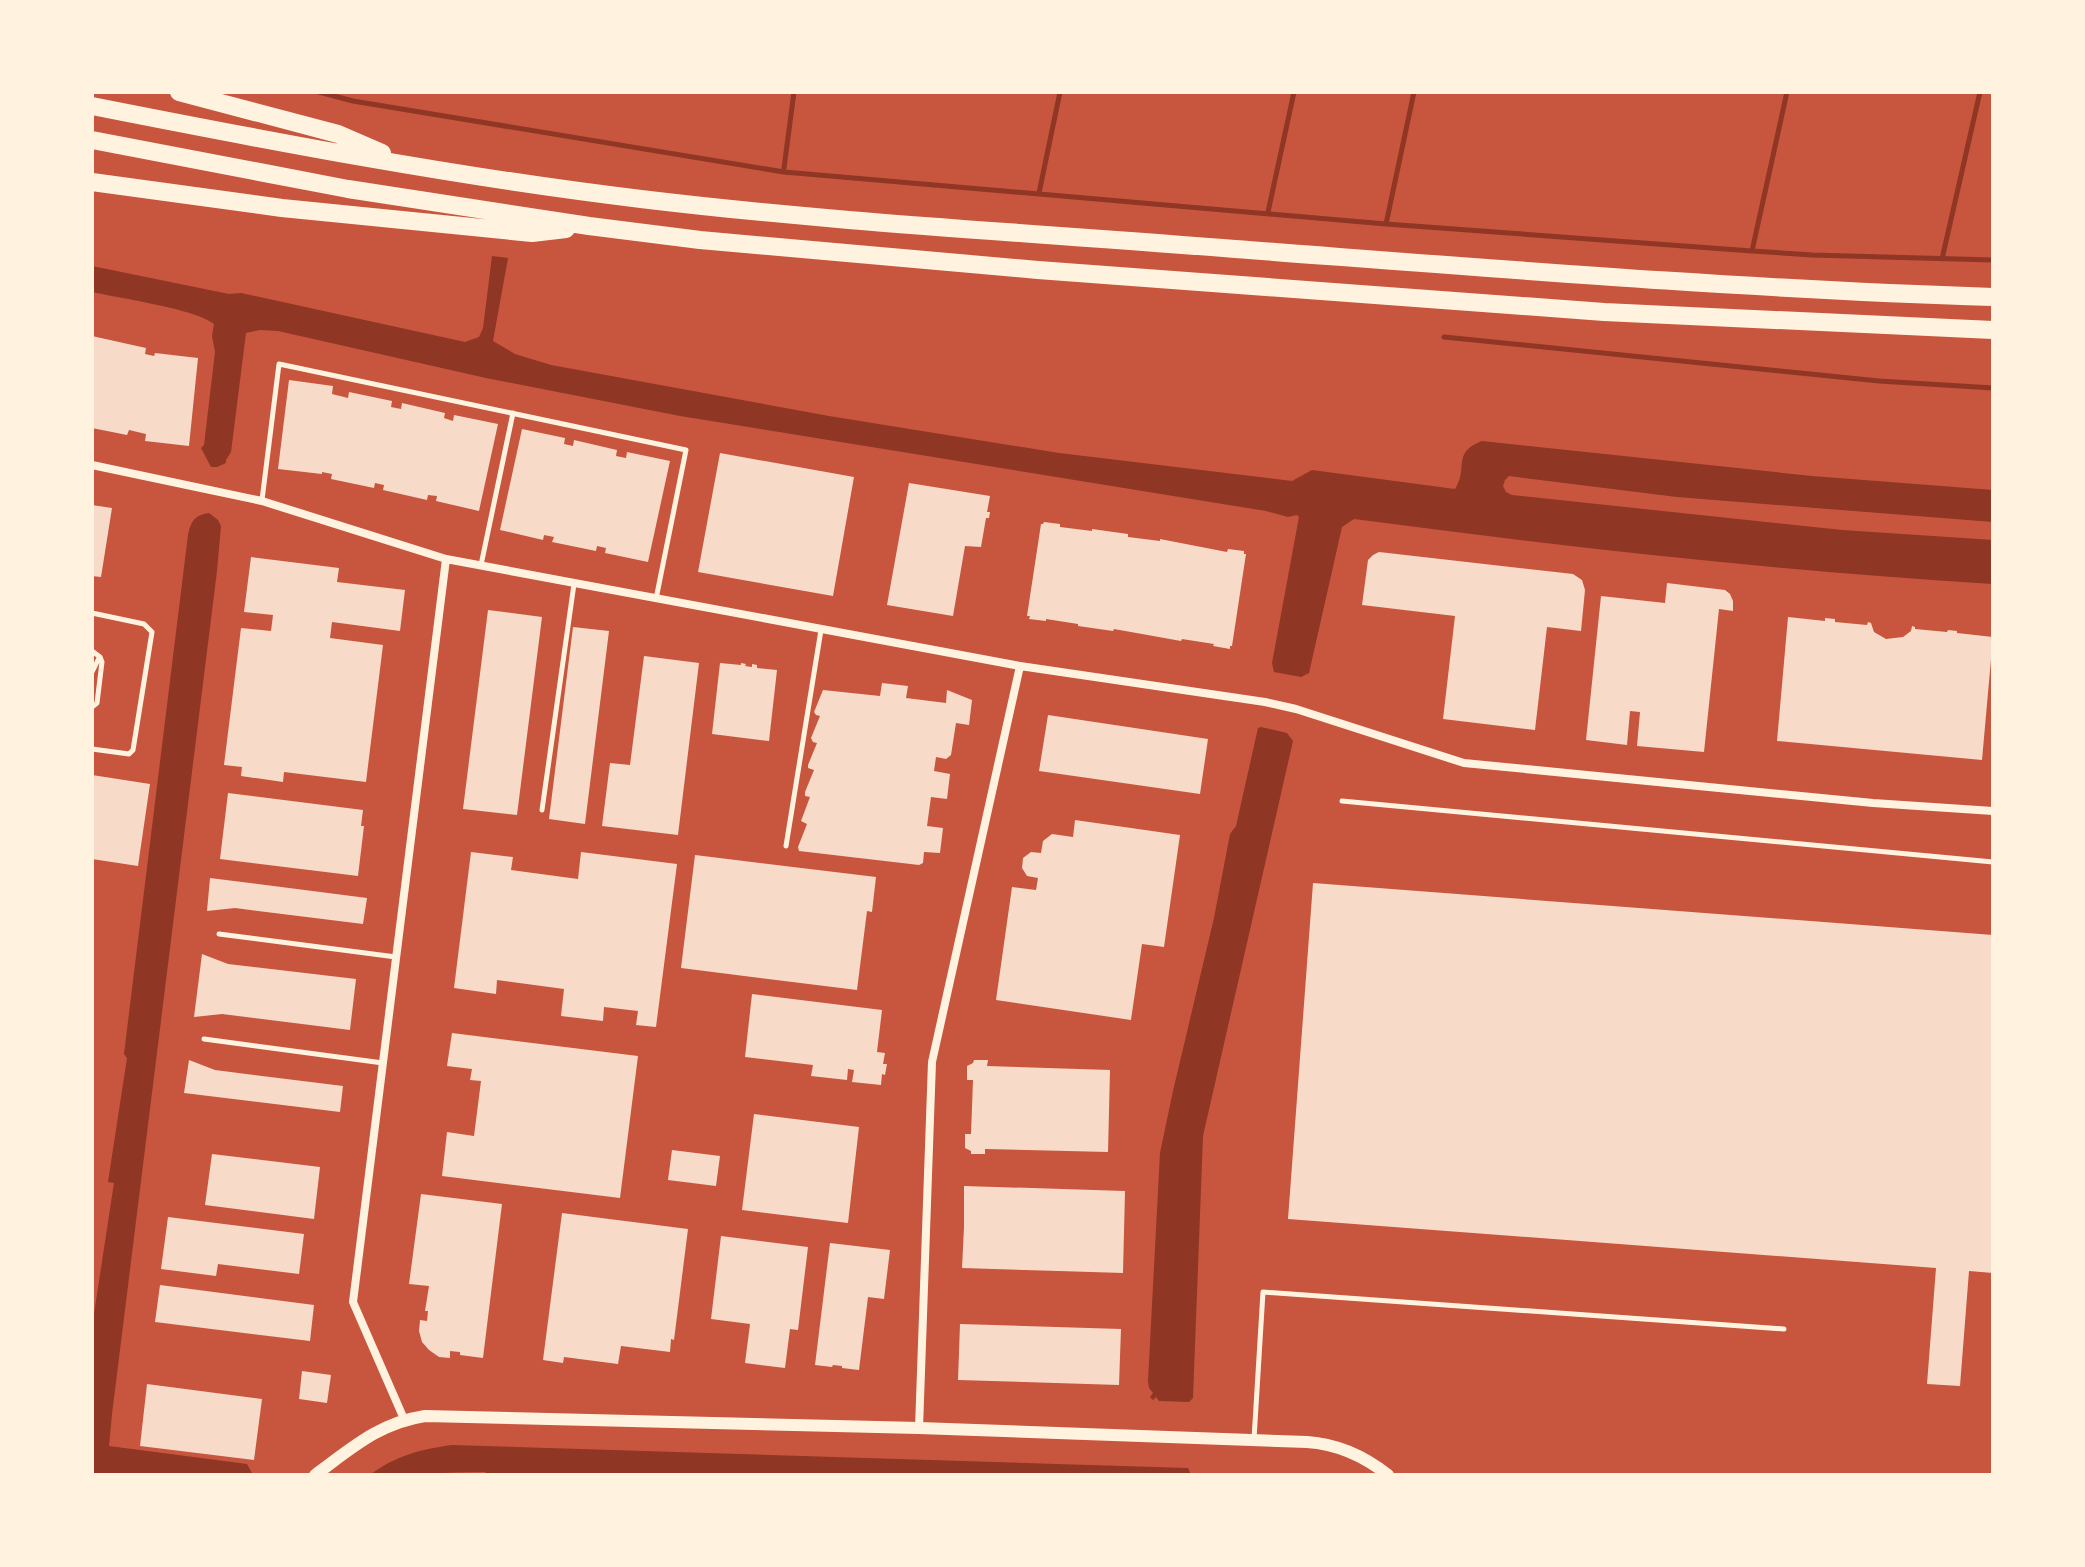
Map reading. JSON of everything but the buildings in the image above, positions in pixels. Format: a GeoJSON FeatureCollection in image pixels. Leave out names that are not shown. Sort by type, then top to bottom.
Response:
{"type":"FeatureCollection","features":[{"type":"Feature","properties":{"kind":"highway"},"geometry":{"type":"LineString","coordinates":[[179,92],[338,134],[410,165]]}},
{"type":"Feature","properties":{"kind":"highway"},"geometry":{"type":"LineString","coordinates":[[92,106],[410,165],[641,199],[909,225],[1605,278],[1993,297]]}},
{"type":"Feature","properties":{"kind":"highway"},"geometry":{"type":"LineString","coordinates":[[92,140],[348,189],[589,226],[850,255],[1604,312],[1993,330]]}},
{"type":"Feature","properties":{"kind":"highway"},"geometry":{"type":"LineString","coordinates":[[92,182],[267,206],[532,233],[589,226]]}},
{"type":"Feature","properties":{"kind":"street"},"geometry":{"type":"LineString","coordinates":[[92,465],[262,501],[446,559],[1020,666],[1265,702],[1464,763],[1873,803],[1993,811]]}},
{"type":"Feature","properties":{"kind":"street"},"geometry":{"type":"LineString","coordinates":[[404,1419],[353,1302],[446,559]]}},
{"type":"Feature","properties":{"kind":"street"},"geometry":{"type":"LineString","coordinates":[[919,1428],[932,1062],[1020,666]]}},
{"type":"Feature","properties":{"kind":"street"},"geometry":{"type":"LineString","coordinates":[[315,1475],[382,1428],[404,1419],[425,1416],[919,1428],[1323,1443],[1360,1456],[1388,1475]]}},
{"type":"Feature","properties":{"kind":"lane"},"geometry":{"type":"LineString","coordinates":[[262,501],[279,364],[686,450],[656,599]]}},
{"type":"Feature","properties":{"kind":"lane"},"geometry":{"type":"LineString","coordinates":[[481,566],[513,413]]}},
{"type":"Feature","properties":{"kind":"lane"},"geometry":{"type":"LineString","coordinates":[[542,810],[574,584]]}},
{"type":"Feature","properties":{"kind":"lane"},"geometry":{"type":"LineString","coordinates":[[92,613],[144,624],[152,632],[132,753],[92,749]]}},
{"type":"Feature","properties":{"kind":"lane"},"geometry":{"type":"LineString","coordinates":[[786,846],[821,630]]}},
{"type":"Feature","properties":{"kind":"lane"},"geometry":{"type":"LineString","coordinates":[[92,651],[102,662],[97,703],[92,707]]}},
{"type":"Feature","properties":{"kind":"lane"},"geometry":{"type":"LineString","coordinates":[[92,672],[100,657]]}},
{"type":"Feature","properties":{"kind":"lane"},"geometry":{"type":"LineString","coordinates":[[1342,801],[1993,862]]}},
{"type":"Feature","properties":{"kind":"lane"},"geometry":{"type":"LineString","coordinates":[[219,934],[396,957]]}},
{"type":"Feature","properties":{"kind":"lane"},"geometry":{"type":"LineString","coordinates":[[204,1039],[383,1063]]}},
{"type":"Feature","properties":{"kind":"lane"},"geometry":{"type":"LineString","coordinates":[[1254,1440],[1263,1292],[1784,1329]]}},
{"type":"Feature","properties":{"kind":"shaded area"},"geometry":{"type":"Polygon","coordinates":[[[492,256],[508,258],[493,341],[515,354],[551,365],[829,416],[1059,453],[1292,481],[1312,470],[1455,489],[1467,450],[1482,441],[1812,476],[1993,490],[1993,522],[1677,497],[1509,476],[1503,486],[1512,495],[1842,530],[1993,540],[1993,584],[1673,557],[1354,519],[1342,527],[1309,673],[1301,677],[1274,672],[1272,663],[1297,515],[1288,517],[680,416],[486,378],[278,331],[260,330],[246,333],[231,452],[226,463],[211,467],[201,448],[204,445],[215,352],[212,336],[214,324],[175,309],[92,292],[92,266],[229,294],[241,293],[465,342],[479,337],[483,328],[492,256]]]}},
{"type":"Feature","properties":{"kind":"shaded area"},"geometry":{"type":"Polygon","coordinates":[[[209,513],[221,526],[217,571],[109,1446],[247,1464],[253,1475],[92,1475],[92,1327],[114,1183],[108,1182],[127,1058],[124,1054],[188,535],[194,520],[209,513]]]}},
{"type":"Feature","properties":{"kind":"shaded area"},"geometry":{"type":"Polygon","coordinates":[[[1258,728],[1287,733],[1293,741],[1203,1136],[1193,1398],[1189,1402],[1159,1401],[1156,1397],[1153,1400],[1150,1397],[1153,1393],[1148,1381],[1160,1153],[1230,834],[1236,826],[1258,728]]]}},
{"type":"Feature","properties":{"kind":"shaded area"},"geometry":{"type":"Polygon","coordinates":[[[452,1445],[1188,1468],[1191,1475],[488,1475],[485,1472],[370,1475],[409,1454],[452,1445]]]}},
{"type":"Feature","properties":{"kind":"waterway"},"geometry":{"type":"LineString","coordinates":[[319,92],[353,101],[784,172],[1386,224],[1752,251],[1993,260]]}},
{"type":"Feature","properties":{"kind":"waterway"},"geometry":{"type":"LineString","coordinates":[[784,168],[794,92]]}},
{"type":"Feature","properties":{"kind":"waterway"},"geometry":{"type":"LineString","coordinates":[[1039,193],[1060,92]]}},
{"type":"Feature","properties":{"kind":"waterway"},"geometry":{"type":"LineString","coordinates":[[1268,212],[1294,92]]}},
{"type":"Feature","properties":{"kind":"waterway"},"geometry":{"type":"LineString","coordinates":[[1386,224],[1414,92]]}},
{"type":"Feature","properties":{"kind":"waterway"},"geometry":{"type":"LineString","coordinates":[[1752,251],[1787,92]]}},
{"type":"Feature","properties":{"kind":"waterway"},"geometry":{"type":"LineString","coordinates":[[1942,259],[1980,92]]}},
{"type":"Feature","properties":{"kind":"waterway"},"geometry":{"type":"LineString","coordinates":[[1444,337],[1879,381],[1993,388]]}}]}
